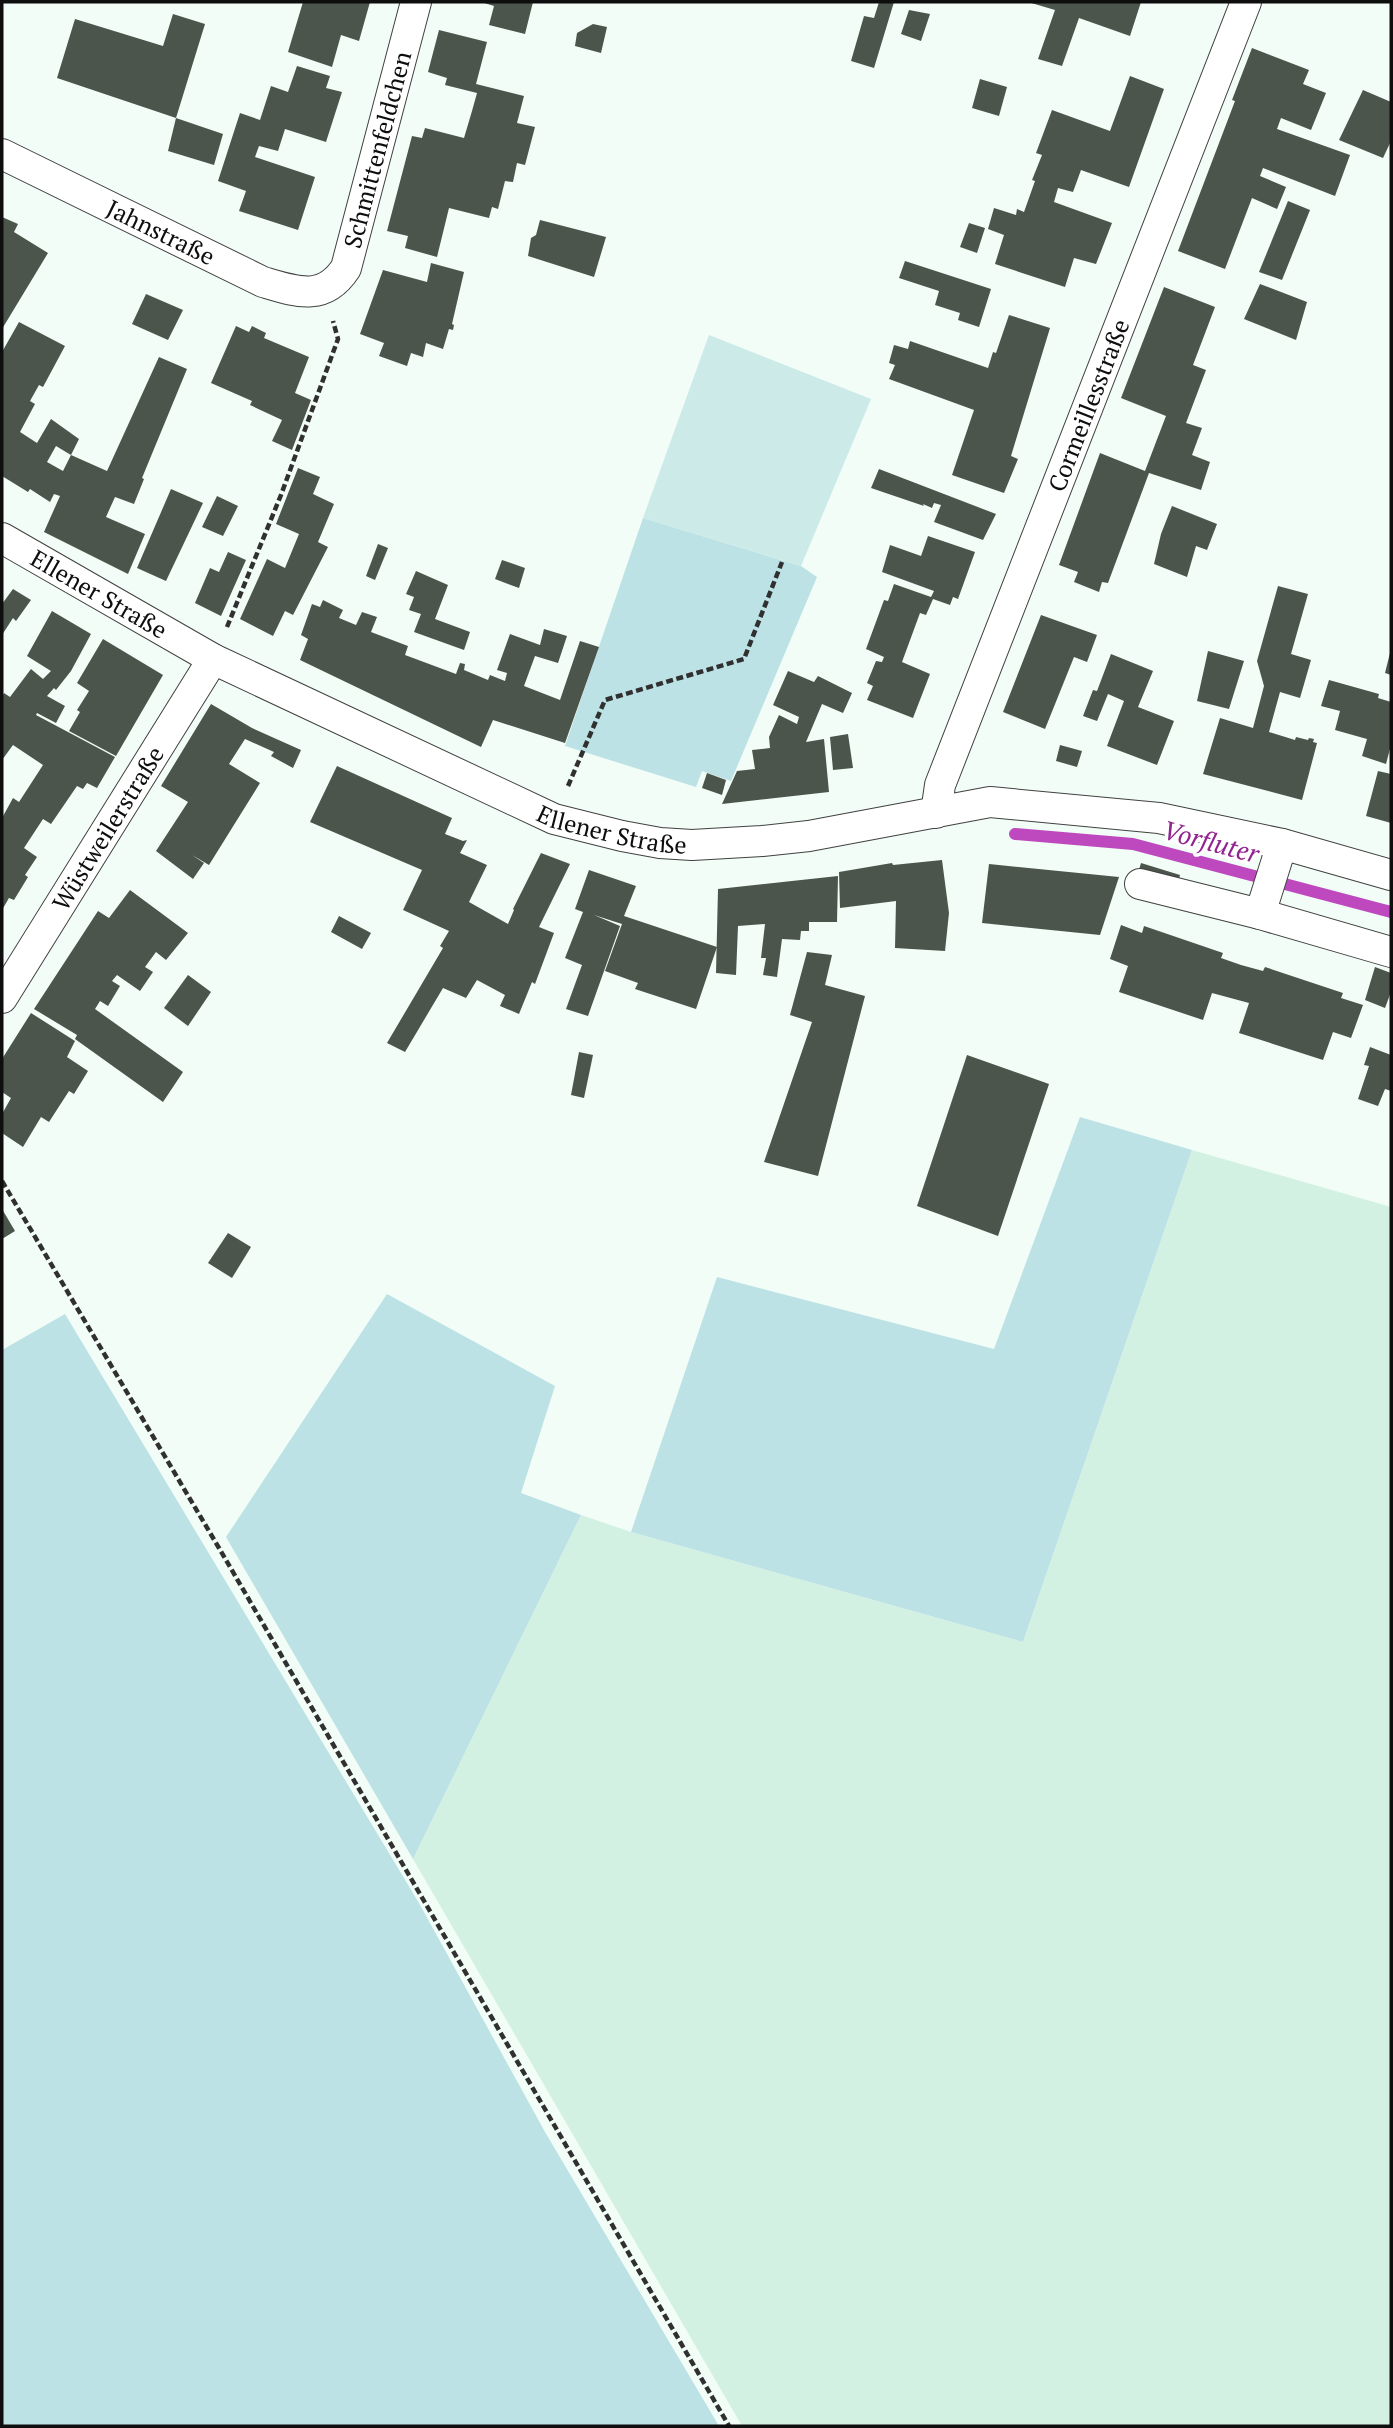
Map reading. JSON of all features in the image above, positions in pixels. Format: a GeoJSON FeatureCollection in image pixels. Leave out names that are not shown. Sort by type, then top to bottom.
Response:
{"type":"FeatureCollection","features":[{"type":"Feature","properties":{"kind":"street","name":"Schmittenfeldchen"},"geometry":{"type":"LineString","coordinates":[[325,289],[337,281],[346,268],[416,2]]}},
{"type":"Feature","properties":{"kind":"street","name":"Cormeillesstraße"},"geometry":{"type":"LineString","coordinates":[[936,813],[940,785],[1247,2]]}},
{"type":"Feature","properties":{"kind":"street","name":"Jahnstraße"},"geometry":{"type":"LineString","coordinates":[[2,154],[264,282],[294,291],[325,289]]}},
{"type":"Feature","properties":{"kind":"street","name":"Ellener Straße"},"geometry":{"type":"LineString","coordinates":[[2,538],[213,659],[554,819],[660,843],[722,845],[809,836],[990,802],[1159,818],[1271,878],[1391,952]]}},
{"type":"Feature","properties":{"kind":"street","name":"Wüstweilerstraße"},"geometry":{"type":"LineString","coordinates":[[2,998],[213,659]]}},
{"type":"Feature","properties":{"kind":"street","name":"Ellener Straße"},"geometry":{"type":"LineString","coordinates":[[1139,884],[1391,875]]}},
{"type":"Feature","properties":{"kind":"path"},"geometry":{"type":"LineString","coordinates":[[213,659],[281,495],[338,339],[325,289]]}},
{"type":"Feature","properties":{"kind":"path"},"geometry":{"type":"LineString","coordinates":[[554,819],[605,700],[744,659],[782,562]]}},
{"type":"Feature","properties":{"kind":"path"},"geometry":{"type":"LineString","coordinates":[[2,1181],[219,1548],[729,2426]]}},
{"type":"Feature","properties":{"kind":"green space"},"geometry":{"type":"Polygon","coordinates":[[[1192,1150],[1391,1207],[1391,2426],[742,2426],[413,1859],[581,1515],[631,1532],[1023,1642],[1192,1150]]]}},
{"type":"Feature","properties":{"kind":"shaded area"},"geometry":{"type":"Polygon","coordinates":[[[709,335],[871,399],[801,566],[643,518],[709,335]]]}},
{"type":"Feature","properties":{"kind":"shaded area"},"geometry":{"type":"Polygon","coordinates":[[[643,518],[801,566],[817,577],[731,781],[702,771],[696,787],[565,746],[643,518]]]}},
{"type":"Feature","properties":{"kind":"shaded area"},"geometry":{"type":"Polygon","coordinates":[[[1080,1117],[1192,1150],[1023,1642],[631,1532],[717,1277],[994,1349],[1080,1117]]]}},
{"type":"Feature","properties":{"kind":"shaded area"},"geometry":{"type":"Polygon","coordinates":[[[387,1294],[555,1386],[521,1493],[581,1515],[413,1859],[226,1537],[387,1294]]]}},
{"type":"Feature","properties":{"kind":"shaded area"},"geometry":{"type":"Polygon","coordinates":[[[65,1314],[419,1903],[545,2132],[719,2426],[2,2426],[2,1350],[65,1314]]]}},
{"type":"Feature","properties":{"kind":"building"},"geometry":{"type":"Polygon","coordinates":[[[303,2],[370,2],[359,41],[341,35],[332,67],[288,52],[303,2]]]}},
{"type":"Feature","properties":{"kind":"building"},"geometry":{"type":"Polygon","coordinates":[[[481,2],[533,2],[525,34],[489,25],[494,6],[481,2]]]}},
{"type":"Feature","properties":{"kind":"building"},"geometry":{"type":"Polygon","coordinates":[[[879,2],[894,2],[874,68],[851,61],[864,16],[874,18],[879,2]]]}},
{"type":"Feature","properties":{"kind":"building"},"geometry":{"type":"Polygon","coordinates":[[[1028,2],[1141,2],[1130,36],[1079,18],[1062,66],[1038,59],[1055,10],[1028,2]]]}},
{"type":"Feature","properties":{"kind":"building"},"geometry":{"type":"Polygon","coordinates":[[[909,10],[930,14],[921,41],[901,34],[909,10]]]}},
{"type":"Feature","properties":{"kind":"building"},"geometry":{"type":"Polygon","coordinates":[[[173,14],[205,24],[176,118],[57,78],[75,19],[163,46],[173,14]]]}},
{"type":"Feature","properties":{"kind":"building"},"geometry":{"type":"Polygon","coordinates":[[[593,24],[607,27],[601,53],[575,46],[577,33],[593,24]]]}},
{"type":"Feature","properties":{"kind":"building"},"geometry":{"type":"Polygon","coordinates":[[[439,30],[487,42],[476,84],[524,96],[517,123],[535,127],[525,165],[517,163],[513,182],[505,181],[498,209],[492,207],[489,218],[449,208],[437,257],[405,248],[408,236],[387,231],[412,136],[422,138],[425,128],[464,138],[477,93],[445,85],[447,78],[428,72],[439,30]]]}},
{"type":"Feature","properties":{"kind":"building"},"geometry":{"type":"Polygon","coordinates":[[[1252,48],[1309,70],[1303,84],[1326,93],[1311,130],[1281,118],[1277,129],[1350,155],[1335,196],[1263,168],[1260,176],[1286,187],[1277,209],[1252,198],[1225,269],[1178,251],[1235,101],[1232,100],[1252,48]]]}},
{"type":"Feature","properties":{"kind":"building"},"geometry":{"type":"Polygon","coordinates":[[[297,66],[330,76],[326,88],[342,92],[326,142],[285,129],[278,151],[259,146],[255,157],[315,177],[298,230],[239,211],[246,191],[218,181],[240,113],[260,120],[271,86],[288,92],[297,66]]]}},
{"type":"Feature","properties":{"kind":"building"},"geometry":{"type":"Polygon","coordinates":[[[1130,76],[1164,89],[1129,187],[1081,170],[1073,192],[1058,188],[1054,202],[1112,223],[1096,264],[1074,258],[1065,287],[995,264],[1004,235],[988,229],[994,208],[1016,215],[1017,209],[1024,212],[1042,155],[1036,153],[1052,110],[1110,131],[1130,76]]]}},
{"type":"Feature","properties":{"kind":"building"},"geometry":{"type":"Polygon","coordinates":[[[980,79],[1007,87],[999,116],[972,108],[980,79]]]}},
{"type":"Feature","properties":{"kind":"building"},"geometry":{"type":"Polygon","coordinates":[[[1363,90],[1391,102],[1391,141],[1383,158],[1339,140],[1363,90]]]}},
{"type":"Feature","properties":{"kind":"building"},"geometry":{"type":"Polygon","coordinates":[[[176,118],[223,134],[214,165],[168,151],[176,118]]]}},
{"type":"Feature","properties":{"kind":"building"},"geometry":{"type":"Polygon","coordinates":[[[1288,201],[1310,210],[1282,280],[1259,272],[1288,201]]]}},
{"type":"Feature","properties":{"kind":"building"},"geometry":{"type":"Polygon","coordinates":[[[2,217],[18,224],[14,232],[48,253],[2,329],[2,217]]]}},
{"type":"Feature","properties":{"kind":"building"},"geometry":{"type":"Polygon","coordinates":[[[540,220],[606,237],[594,277],[528,256],[531,238],[536,235],[540,220]]]}},
{"type":"Feature","properties":{"kind":"building"},"geometry":{"type":"Polygon","coordinates":[[[969,223],[985,228],[977,253],[960,247],[969,223]]]}},
{"type":"Feature","properties":{"kind":"building"},"geometry":{"type":"Polygon","coordinates":[[[905,261],[991,289],[979,327],[958,320],[960,313],[935,305],[939,291],[899,278],[905,261]]]}},
{"type":"Feature","properties":{"kind":"building"},"geometry":{"type":"Polygon","coordinates":[[[431,263],[464,272],[452,324],[453,330],[449,329],[443,349],[426,343],[423,357],[411,353],[407,366],[379,356],[384,343],[360,334],[383,270],[427,282],[431,263]]]}},
{"type":"Feature","properties":{"kind":"building"},"geometry":{"type":"Polygon","coordinates":[[[1260,284],[1307,302],[1296,340],[1244,319],[1260,284]]]}},
{"type":"Feature","properties":{"kind":"building"},"geometry":{"type":"Polygon","coordinates":[[[1164,287],[1215,307],[1193,365],[1206,370],[1186,423],[1202,428],[1192,455],[1210,462],[1201,490],[1149,473],[1108,583],[1102,582],[1099,592],[1074,582],[1078,572],[1059,565],[1100,453],[1145,471],[1166,416],[1121,398],[1164,287]]]}},
{"type":"Feature","properties":{"kind":"building"},"geometry":{"type":"Polygon","coordinates":[[[146,294],[183,310],[168,340],[132,324],[146,294]]]}},
{"type":"Feature","properties":{"kind":"building"},"geometry":{"type":"Polygon","coordinates":[[[1009,315],[1050,328],[1011,456],[1018,459],[1004,493],[952,475],[974,410],[889,379],[895,365],[889,363],[894,345],[908,349],[910,341],[988,368],[1009,315]]]}},
{"type":"Feature","properties":{"kind":"building"},"geometry":{"type":"Polygon","coordinates":[[[19,322],[65,346],[43,387],[39,385],[30,401],[35,404],[20,432],[37,443],[51,419],[79,439],[71,455],[107,471],[159,357],[187,369],[134,504],[115,497],[106,517],[145,534],[128,574],[44,532],[60,496],[54,494],[50,502],[2,476],[2,352],[19,322]],[[56,446],[47,462],[63,471],[71,455],[56,446]]]}},
{"type":"Feature","properties":{"kind":"building"},"geometry":{"type":"Polygon","coordinates":[[[236,326],[249,332],[252,326],[266,333],[264,338],[309,357],[295,393],[311,400],[292,450],[272,441],[282,420],[250,405],[252,401],[211,383],[236,326]]]}},
{"type":"Feature","properties":{"kind":"building"},"geometry":{"type":"Polygon","coordinates":[[[298,468],[320,477],[313,494],[334,504],[318,542],[328,547],[293,615],[285,611],[273,636],[240,619],[267,559],[285,568],[299,534],[276,524],[298,468]]]}},
{"type":"Feature","properties":{"kind":"building"},"geometry":{"type":"Polygon","coordinates":[[[879,469],[996,514],[983,540],[934,522],[941,505],[934,503],[932,508],[871,488],[879,469]]]}},
{"type":"Feature","properties":{"kind":"building"},"geometry":{"type":"Polygon","coordinates":[[[171,489],[203,503],[166,581],[137,568],[171,489]]]}},
{"type":"Feature","properties":{"kind":"building"},"geometry":{"type":"Polygon","coordinates":[[[217,496],[238,506],[223,536],[202,527],[217,496]]]}},
{"type":"Feature","properties":{"kind":"building"},"geometry":{"type":"Polygon","coordinates":[[[1172,506],[1217,524],[1207,550],[1196,546],[1187,577],[1154,564],[1161,534],[1172,506]]]}},
{"type":"Feature","properties":{"kind":"building"},"geometry":{"type":"Polygon","coordinates":[[[928,536],[975,552],[958,599],[953,597],[950,605],[933,599],[926,615],[920,613],[902,662],[930,674],[913,718],[867,700],[873,686],[867,683],[876,661],[882,662],[884,657],[866,649],[884,600],[888,601],[894,584],[931,597],[934,591],[882,572],[890,545],[921,556],[928,536]]]}},
{"type":"Feature","properties":{"kind":"building"},"geometry":{"type":"Polygon","coordinates":[[[378,544],[388,548],[375,580],[366,576],[378,544]]]}},
{"type":"Feature","properties":{"kind":"building"},"geometry":{"type":"Polygon","coordinates":[[[228,552],[246,560],[221,616],[195,603],[210,568],[219,572],[228,552]]]}},
{"type":"Feature","properties":{"kind":"building"},"geometry":{"type":"Polygon","coordinates":[[[502,560],[525,568],[519,588],[495,579],[502,560]]]}},
{"type":"Feature","properties":{"kind":"building"},"geometry":{"type":"Polygon","coordinates":[[[416,571],[448,585],[435,619],[470,632],[464,650],[414,632],[421,614],[409,610],[414,597],[406,594],[416,571]]]}},
{"type":"Feature","properties":{"kind":"building"},"geometry":{"type":"Polygon","coordinates":[[[1278,586],[1308,594],[1291,654],[1311,660],[1300,698],[1280,692],[1269,732],[1295,740],[1296,737],[1314,739],[1313,742],[1317,743],[1302,800],[1203,774],[1220,718],[1253,728],[1264,686],[1257,661],[1278,586]]]}},
{"type":"Feature","properties":{"kind":"building"},"geometry":{"type":"Polygon","coordinates":[[[13,589],[31,600],[16,621],[13,618],[2,635],[2,604],[13,589]]]}},
{"type":"Feature","properties":{"kind":"building"},"geometry":{"type":"Polygon","coordinates":[[[323,600],[343,610],[339,618],[356,625],[362,612],[377,617],[371,632],[408,646],[405,655],[456,674],[460,663],[465,664],[464,670],[488,680],[490,675],[505,681],[507,673],[497,670],[510,634],[540,645],[544,629],[567,636],[558,663],[535,656],[524,686],[560,700],[580,641],[599,647],[565,743],[493,720],[481,747],[300,660],[308,639],[301,635],[312,604],[320,607],[323,600]]]}},
{"type":"Feature","properties":{"kind":"building"},"geometry":{"type":"Polygon","coordinates":[[[52,611],[91,634],[71,671],[56,690],[54,688],[47,696],[65,706],[56,723],[37,713],[36,715],[115,757],[97,788],[87,783],[83,789],[77,786],[51,824],[43,819],[24,848],[37,857],[25,875],[28,877],[14,900],[9,898],[2,910],[2,818],[13,798],[19,802],[43,765],[13,745],[2,760],[2,697],[4,693],[10,697],[31,669],[43,679],[51,671],[27,656],[52,611]]]}},
{"type":"Feature","properties":{"kind":"building"},"geometry":{"type":"Polygon","coordinates":[[[1041,615],[1097,635],[1087,662],[1074,657],[1045,729],[1003,712],[1041,615]]]}},
{"type":"Feature","properties":{"kind":"building"},"geometry":{"type":"Polygon","coordinates":[[[103,639],[163,675],[116,756],[69,731],[80,712],[77,710],[89,691],[77,683],[103,639]]]}},
{"type":"Feature","properties":{"kind":"building"},"geometry":{"type":"Polygon","coordinates":[[[1208,651],[1244,661],[1229,709],[1197,701],[1208,651]]]}},
{"type":"Feature","properties":{"kind":"building"},"geometry":{"type":"Polygon","coordinates":[[[1391,653],[1391,675],[1385,673],[1391,653]]]}},
{"type":"Feature","properties":{"kind":"building"},"geometry":{"type":"Polygon","coordinates":[[[1111,654],[1153,671],[1138,707],[1174,721],[1157,765],[1107,746],[1124,701],[1108,694],[1097,721],[1083,716],[1093,690],[1097,691],[1111,654]]]}},
{"type":"Feature","properties":{"kind":"building"},"geometry":{"type":"Polygon","coordinates":[[[788,671],[814,682],[818,676],[852,693],[843,713],[822,704],[806,742],[824,739],[829,792],[722,804],[737,771],[755,769],[752,750],[770,748],[769,737],[779,715],[797,724],[799,717],[773,705],[788,671]]]}},
{"type":"Feature","properties":{"kind":"building"},"geometry":{"type":"Polygon","coordinates":[[[1329,680],[1379,694],[1378,698],[1391,702],[1391,745],[1386,764],[1362,756],[1367,739],[1335,730],[1340,711],[1321,706],[1329,680]]]}},
{"type":"Feature","properties":{"kind":"building"},"geometry":{"type":"Polygon","coordinates":[[[211,704],[252,728],[301,750],[293,768],[271,756],[274,752],[245,739],[229,764],[260,783],[209,865],[192,855],[204,863],[193,879],[156,851],[188,802],[161,786],[211,704]]]}},
{"type":"Feature","properties":{"kind":"building"},"geometry":{"type":"Polygon","coordinates":[[[848,734],[853,768],[833,770],[830,737],[848,734]]]}},
{"type":"Feature","properties":{"kind":"building"},"geometry":{"type":"Polygon","coordinates":[[[1060,745],[1082,751],[1077,767],[1056,761],[1060,745]]]}},
{"type":"Feature","properties":{"kind":"building"},"geometry":{"type":"Polygon","coordinates":[[[337,766],[452,818],[445,834],[467,840],[460,853],[487,865],[469,902],[508,924],[541,853],[570,864],[539,927],[554,933],[535,984],[532,982],[519,1014],[500,1006],[505,995],[477,980],[466,998],[443,988],[405,1052],[387,1043],[443,948],[440,946],[449,931],[403,910],[422,870],[310,822],[337,766]]]}},
{"type":"Feature","properties":{"kind":"building"},"geometry":{"type":"Polygon","coordinates":[[[1378,771],[1391,774],[1391,823],[1366,816],[1378,771]]]}},
{"type":"Feature","properties":{"kind":"building"},"geometry":{"type":"Polygon","coordinates":[[[707,773],[726,780],[722,795],[702,788],[707,773]]]}},
{"type":"Feature","properties":{"kind":"building"},"geometry":{"type":"Polygon","coordinates":[[[942,860],[949,913],[945,951],[895,948],[896,901],[840,908],[839,872],[892,863],[942,860]]]}},
{"type":"Feature","properties":{"kind":"building"},"geometry":{"type":"Polygon","coordinates":[[[1141,863],[1180,875],[1176,892],[1136,880],[1141,863]]]}},
{"type":"Feature","properties":{"kind":"building"},"geometry":{"type":"Polygon","coordinates":[[[989,864],[1119,877],[1100,935],[982,923],[989,864]]]}},
{"type":"Feature","properties":{"kind":"building"},"geometry":{"type":"Polygon","coordinates":[[[589,870],[636,886],[624,916],[717,947],[696,1009],[635,989],[638,983],[605,971],[622,924],[594,915],[620,926],[588,1016],[566,1009],[582,965],[565,958],[583,912],[575,909],[589,870]]]}},
{"type":"Feature","properties":{"kind":"building"},"geometry":{"type":"Polygon","coordinates":[[[838,876],[837,922],[809,922],[809,931],[801,931],[800,940],[782,939],[777,977],[763,975],[766,958],[761,958],[765,924],[738,926],[736,975],[716,973],[718,889],[838,876]]]}},
{"type":"Feature","properties":{"kind":"building"},"geometry":{"type":"Polygon","coordinates":[[[130,890],[188,933],[166,960],[156,952],[145,967],[153,972],[140,991],[117,975],[112,981],[120,986],[108,1006],[100,1001],[95,1009],[183,1072],[163,1102],[75,1039],[77,1035],[34,1009],[98,911],[109,918],[130,890]]]}},
{"type":"Feature","properties":{"kind":"building"},"geometry":{"type":"Polygon","coordinates":[[[339,916],[371,933],[362,949],[331,932],[339,916]]]}},
{"type":"Feature","properties":{"kind":"building"},"geometry":{"type":"Polygon","coordinates":[[[1121,925],[1142,933],[1144,926],[1223,953],[1221,958],[1241,965],[1263,971],[1265,967],[1343,993],[1341,998],[1363,1005],[1351,1038],[1333,1032],[1323,1060],[1239,1033],[1249,1003],[1212,993],[1203,1020],[1119,992],[1128,966],[1110,959],[1121,925]]]}},
{"type":"Feature","properties":{"kind":"building"},"geometry":{"type":"Polygon","coordinates":[[[807,952],[832,955],[825,985],[865,996],[818,1176],[764,1162],[812,1022],[790,1015],[807,952]]]}},
{"type":"Feature","properties":{"kind":"building"},"geometry":{"type":"Polygon","coordinates":[[[1375,967],[1391,973],[1391,992],[1385,1008],[1365,1000],[1375,967]]]}},
{"type":"Feature","properties":{"kind":"building"},"geometry":{"type":"Polygon","coordinates":[[[188,975],[211,992],[188,1026],[164,1008],[188,975]]]}},
{"type":"Feature","properties":{"kind":"building"},"geometry":{"type":"Polygon","coordinates":[[[31,1013],[75,1041],[67,1057],[88,1071],[74,1094],[69,1091],[49,1122],[41,1117],[23,1147],[2,1133],[2,1114],[11,1098],[2,1092],[2,1059],[31,1013]]]}},
{"type":"Feature","properties":{"kind":"building"},"geometry":{"type":"Polygon","coordinates":[[[1370,1047],[1391,1055],[1391,1091],[1385,1089],[1378,1106],[1358,1099],[1369,1066],[1364,1065],[1370,1047]]]}},
{"type":"Feature","properties":{"kind":"building"},"geometry":{"type":"Polygon","coordinates":[[[579,1052],[593,1055],[584,1098],[571,1095],[579,1052]]]}},
{"type":"Feature","properties":{"kind":"building"},"geometry":{"type":"Polygon","coordinates":[[[967,1055],[1049,1084],[998,1236],[917,1206],[967,1055]]]}},
{"type":"Feature","properties":{"kind":"building"},"geometry":{"type":"Polygon","coordinates":[[[2,1209],[15,1231],[2,1239],[2,1209]]]}},
{"type":"Feature","properties":{"kind":"building"},"geometry":{"type":"Polygon","coordinates":[[[228,1233],[251,1247],[232,1278],[208,1263],[228,1233]]]}},
{"type":"Feature","properties":{"kind":"waterway","name":"Vorfluter"},"geometry":{"type":"LineString","coordinates":[[1015,834],[1133,844],[1391,912]]}}]}
